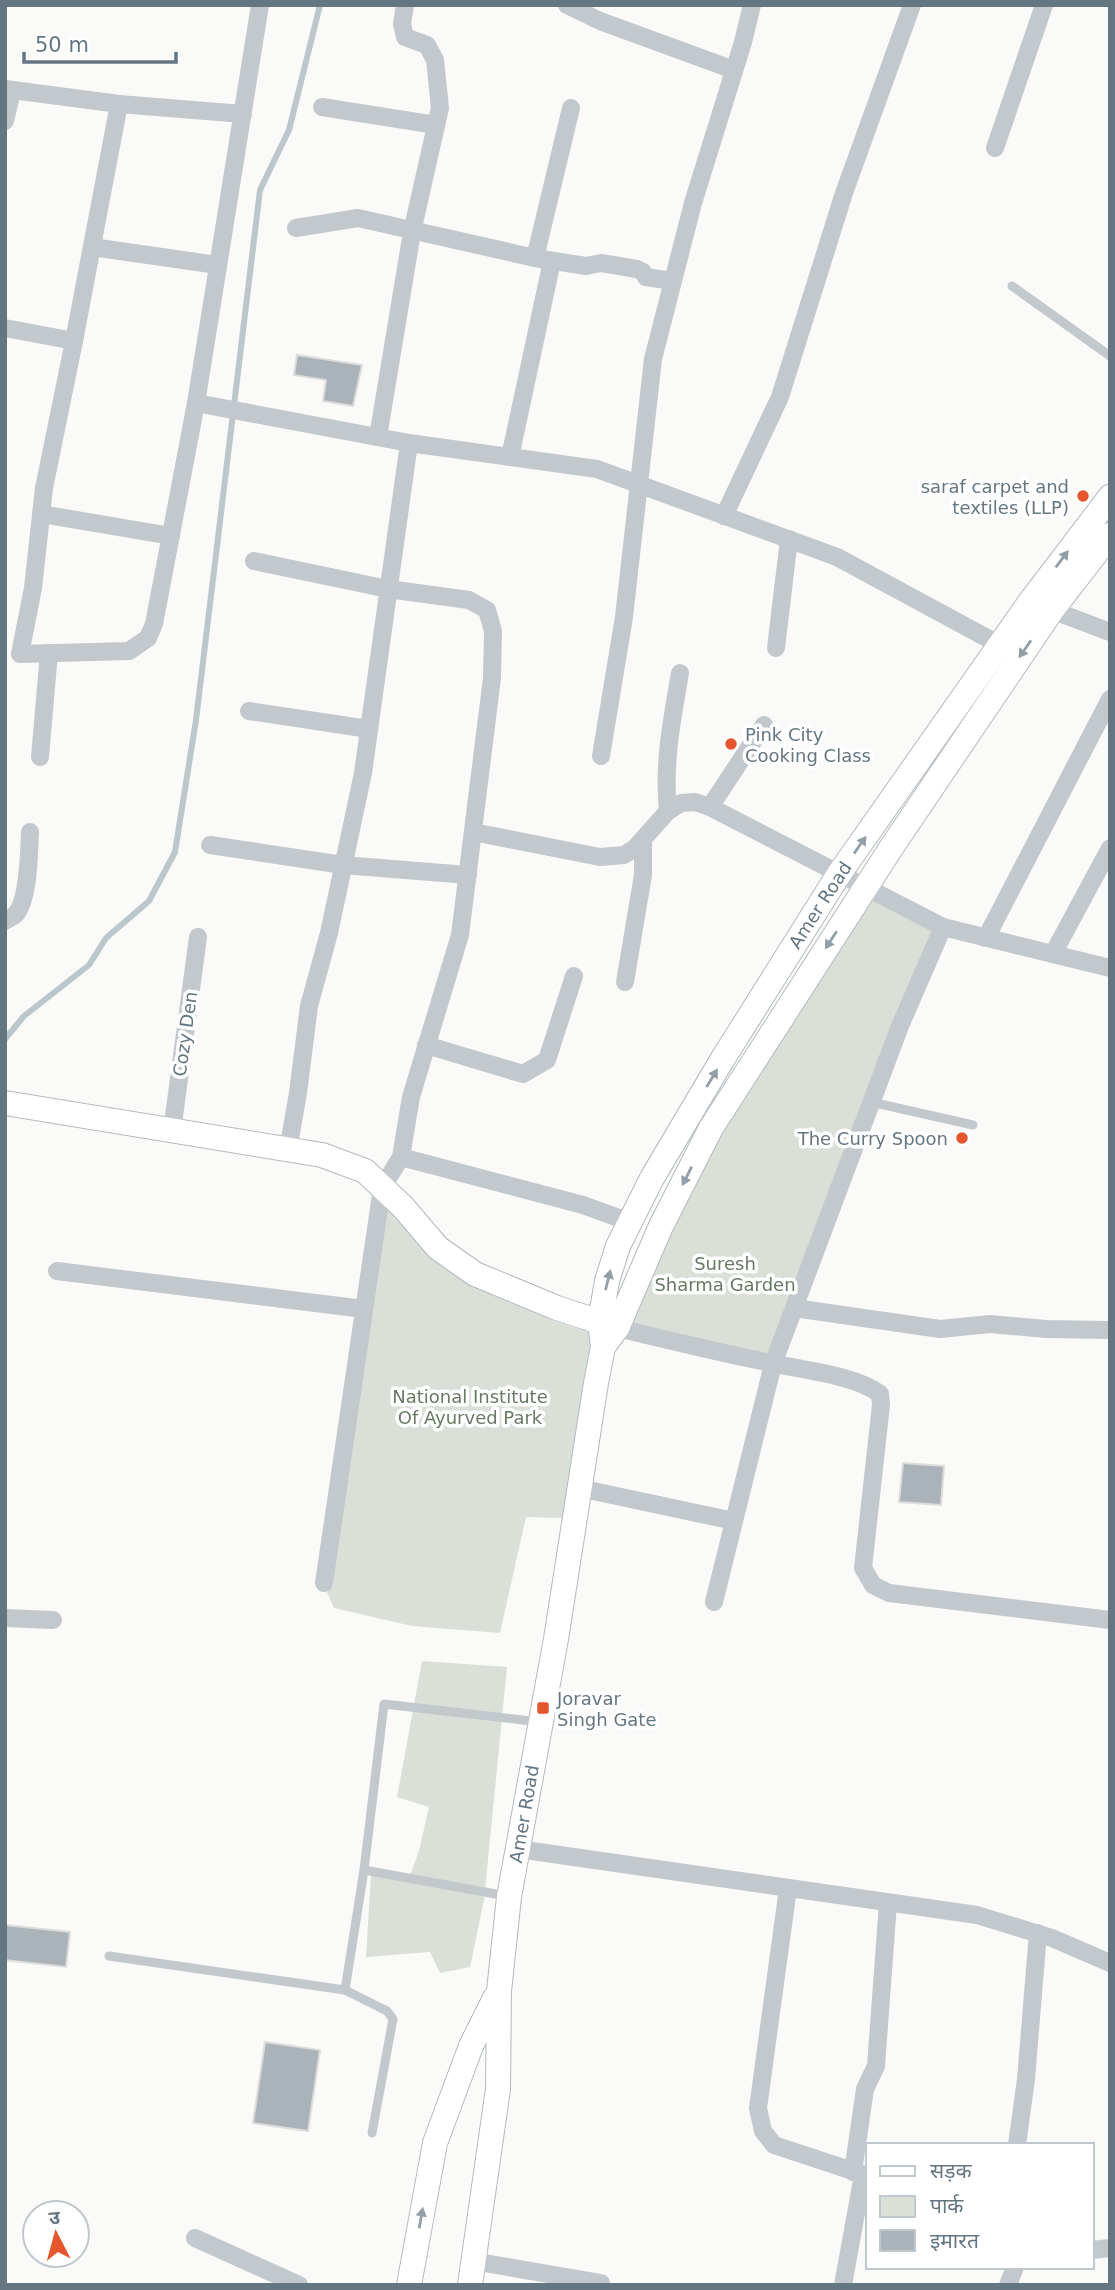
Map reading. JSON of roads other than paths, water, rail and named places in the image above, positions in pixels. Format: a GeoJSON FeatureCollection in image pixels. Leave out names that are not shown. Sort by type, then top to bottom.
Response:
{"type":"FeatureCollection","features":[{"type":"Feature","properties":{"kind":"main road","name":"Amer Road"},"geometry":{"type":"LineString","coordinates":[[607,1332],[711,1128],[1110,497]]}},
{"type":"Feature","properties":{"kind":"main road","name":"Amer Road"},"geometry":{"type":"LineString","coordinates":[[471,2273],[498,2089],[499,1991],[509,1897],[607,1332],[607,1280],[618,1246],[652,1178],[722,1060],[839,874],[1000,645],[1110,535]]}},
{"type":"Feature","properties":{"kind":"main road"},"geometry":{"type":"LineString","coordinates":[[5,1103],[322,1155],[365,1171],[403,1207],[438,1248],[475,1274],[607,1332]]}},
{"type":"Feature","properties":{"kind":"main road"},"geometry":{"type":"LineString","coordinates":[[409,2285],[435,2143],[471,2046],[499,1991]]}},
{"type":"Feature","properties":{"kind":"street"},"geometry":{"type":"LineString","coordinates":[[119,104],[44,488],[33,588],[13,654],[129,651],[148,638],[154,624],[196,402],[260,5]]}},
{"type":"Feature","properties":{"kind":"street"},"geometry":{"type":"LineString","coordinates":[[378,437],[412,232],[440,108],[435,60],[427,46],[405,37],[402,24],[405,5]]}},
{"type":"Feature","properties":{"kind":"street"},"geometry":{"type":"LineString","coordinates":[[567,5],[603,13],[734,70]]}},
{"type":"Feature","properties":{"kind":"street"},"geometry":{"type":"LineString","coordinates":[[601,756],[624,617],[653,359],[693,203],[752,5]]}},
{"type":"Feature","properties":{"kind":"street"},"geometry":{"type":"LineString","coordinates":[[724,516],[780,397],[844,193],[912,5]]}},
{"type":"Feature","properties":{"kind":"street"},"geometry":{"type":"LineString","coordinates":[[995,148],[1044,5]]}},
{"type":"Feature","properties":{"kind":"street"},"geometry":{"type":"LineString","coordinates":[[5,121],[8,90],[119,104],[243,114]]}},
{"type":"Feature","properties":{"kind":"street"},"geometry":{"type":"LineString","coordinates":[[322,107],[436,125]]}},
{"type":"Feature","properties":{"kind":"street"},"geometry":{"type":"LineString","coordinates":[[510,457],[571,108]]}},
{"type":"Feature","properties":{"kind":"street"},"geometry":{"type":"LineString","coordinates":[[296,228],[358,218],[544,260],[637,269],[646,277],[673,281]]}},
{"type":"Feature","properties":{"kind":"street"},"geometry":{"type":"LineString","coordinates":[[92,247],[218,265]]}},
{"type":"Feature","properties":{"kind":"street"},"geometry":{"type":"LineString","coordinates":[[5,328],[74,341]]}},
{"type":"Feature","properties":{"kind":"street"},"geometry":{"type":"LineString","coordinates":[[196,402],[410,443],[597,469],[837,557],[1000,645]]}},
{"type":"Feature","properties":{"kind":"street"},"geometry":{"type":"LineString","coordinates":[[288,1150],[309,1006],[329,933],[363,773],[410,443]]}},
{"type":"Feature","properties":{"kind":"street"},"geometry":{"type":"LineString","coordinates":[[41,514],[171,536]]}},
{"type":"Feature","properties":{"kind":"street"},"geometry":{"type":"LineString","coordinates":[[776,648],[789,539]]}},
{"type":"Feature","properties":{"kind":"street"},"geometry":{"type":"LineString","coordinates":[[254,561],[388,589],[469,600],[487,610],[493,631],[492,678],[460,935],[411,1097],[401,1157],[382,1188],[324,1583]]}},
{"type":"Feature","properties":{"kind":"street"},"geometry":{"type":"LineString","coordinates":[[1041,606],[1110,632]]}},
{"type":"Feature","properties":{"kind":"street"},"geometry":{"type":"LineString","coordinates":[[40,757],[49,653]]}},
{"type":"Feature","properties":{"kind":"street"},"geometry":{"type":"LineString","coordinates":[[668,811],[665,782],[667,755],[680,673]]}},
{"type":"Feature","properties":{"kind":"street"},"geometry":{"type":"LineString","coordinates":[[986,938],[1110,699]]}},
{"type":"Feature","properties":{"kind":"street"},"geometry":{"type":"LineString","coordinates":[[248,710],[369,729]]}},
{"type":"Feature","properties":{"kind":"street"},"geometry":{"type":"LineString","coordinates":[[710,807],[764,725]]}},
{"type":"Feature","properties":{"kind":"street"},"geometry":{"type":"LineString","coordinates":[[473,832],[600,857],[624,855],[635,848],[668,811],[681,803],[695,802],[710,807],[943,927],[1110,968]]}},
{"type":"Feature","properties":{"kind":"street"},"geometry":{"type":"LineString","coordinates":[[5,921],[21,906],[30,832]]}},
{"type":"Feature","properties":{"kind":"street"},"geometry":{"type":"LineString","coordinates":[[625,982],[643,875],[643,840]]}},
{"type":"Feature","properties":{"kind":"street"},"geometry":{"type":"LineString","coordinates":[[210,845],[343,865],[468,875]]}},
{"type":"Feature","properties":{"kind":"street"},"geometry":{"type":"LineString","coordinates":[[1053,954],[1110,848]]}},
{"type":"Feature","properties":{"kind":"street"},"geometry":{"type":"LineString","coordinates":[[714,1602],[773,1364],[900,1026],[943,927]]}},
{"type":"Feature","properties":{"kind":"street","name":"Cozy Den"},"geometry":{"type":"LineString","coordinates":[[172,1130],[198,937]]}},
{"type":"Feature","properties":{"kind":"street"},"geometry":{"type":"LineString","coordinates":[[426,1045],[523,1074],[534,1070],[547,1060],[575,976]]}},
{"type":"Feature","properties":{"kind":"street"},"geometry":{"type":"LineString","coordinates":[[401,1157],[583,1205],[630,1222]]}},
{"type":"Feature","properties":{"kind":"street"},"geometry":{"type":"LineString","coordinates":[[57,1271],[364,1309]]}},
{"type":"Feature","properties":{"kind":"street"},"geometry":{"type":"LineString","coordinates":[[794,1308],[940,1329],[990,1324],[1046,1329],[1110,1330]]}},
{"type":"Feature","properties":{"kind":"street"},"geometry":{"type":"LineString","coordinates":[[607,1332],[806,1369],[871,1387],[880,1394],[863,1568],[873,1585],[889,1593],[1110,1620]]}},
{"type":"Feature","properties":{"kind":"street"},"geometry":{"type":"LineString","coordinates":[[579,1488],[734,1521]]}},
{"type":"Feature","properties":{"kind":"street"},"geometry":{"type":"LineString","coordinates":[[5,1618],[53,1620]]}},
{"type":"Feature","properties":{"kind":"street"},"geometry":{"type":"LineString","coordinates":[[519,1849],[977,1915],[1052,1938],[1110,1963]]}},
{"type":"Feature","properties":{"kind":"street"},"geometry":{"type":"LineString","coordinates":[[788,1888],[758,2108],[763,2131],[774,2145],[861,2174]]}},
{"type":"Feature","properties":{"kind":"street"},"geometry":{"type":"LineString","coordinates":[[843,2285],[861,2174],[865,2089],[876,2066],[888,1903]]}},
{"type":"Feature","properties":{"kind":"street"},"geometry":{"type":"LineString","coordinates":[[1017,2143],[1026,2079],[1038,1933]]}},
{"type":"Feature","properties":{"kind":"street"},"geometry":{"type":"LineString","coordinates":[[195,2238],[299,2285]]}},
{"type":"Feature","properties":{"kind":"street"},"geometry":{"type":"LineString","coordinates":[[471,2273],[601,2283]]}},
{"type":"Feature","properties":{"kind":"lane"},"geometry":{"type":"LineString","coordinates":[[1012,286],[1110,356]]}},
{"type":"Feature","properties":{"kind":"lane"},"geometry":{"type":"LineString","coordinates":[[871,1102],[973,1125]]}},
{"type":"Feature","properties":{"kind":"lane"},"geometry":{"type":"LineString","coordinates":[[345,1990],[364,1870],[384,1704],[541,1722]]}},
{"type":"Feature","properties":{"kind":"lane"},"geometry":{"type":"LineString","coordinates":[[364,1870],[509,1897]]}},
{"type":"Feature","properties":{"kind":"lane"},"geometry":{"type":"LineString","coordinates":[[108,1956],[345,1990],[387,2011],[393,2020],[372,2133]]}},
{"type":"Feature","properties":{"kind":"waterway"},"geometry":{"type":"LineString","coordinates":[[5,1039],[24,1016],[89,965],[106,938],[149,901],[175,852],[196,720],[260,190],[289,130],[320,5]]}},
{"type":"Feature","properties":{"kind":"place","name":"saraf carpet and textiles (LLP)"},"geometry":{"type":"Point","coordinates":[1083,496]}},
{"type":"Feature","properties":{"kind":"place","name":"Pink City Cooking Class"},"geometry":{"type":"Point","coordinates":[731,744]}},
{"type":"Feature","properties":{"kind":"place","name":"The Curry Spoon"},"geometry":{"type":"Point","coordinates":[962,1138]}},
{"type":"Feature","properties":{"kind":"place","name":"Joravar Singh Gate"},"geometry":{"type":"Point","coordinates":[543,1708]}},
{"type":"Feature","properties":{"kind":"park label","name":"Suresh Sharma Garden"},"geometry":{"type":"Point","coordinates":[725,1273]}},
{"type":"Feature","properties":{"kind":"park label","name":"National Institute Of Ayurved Park"},"geometry":{"type":"Point","coordinates":[470,1406]}}]}
